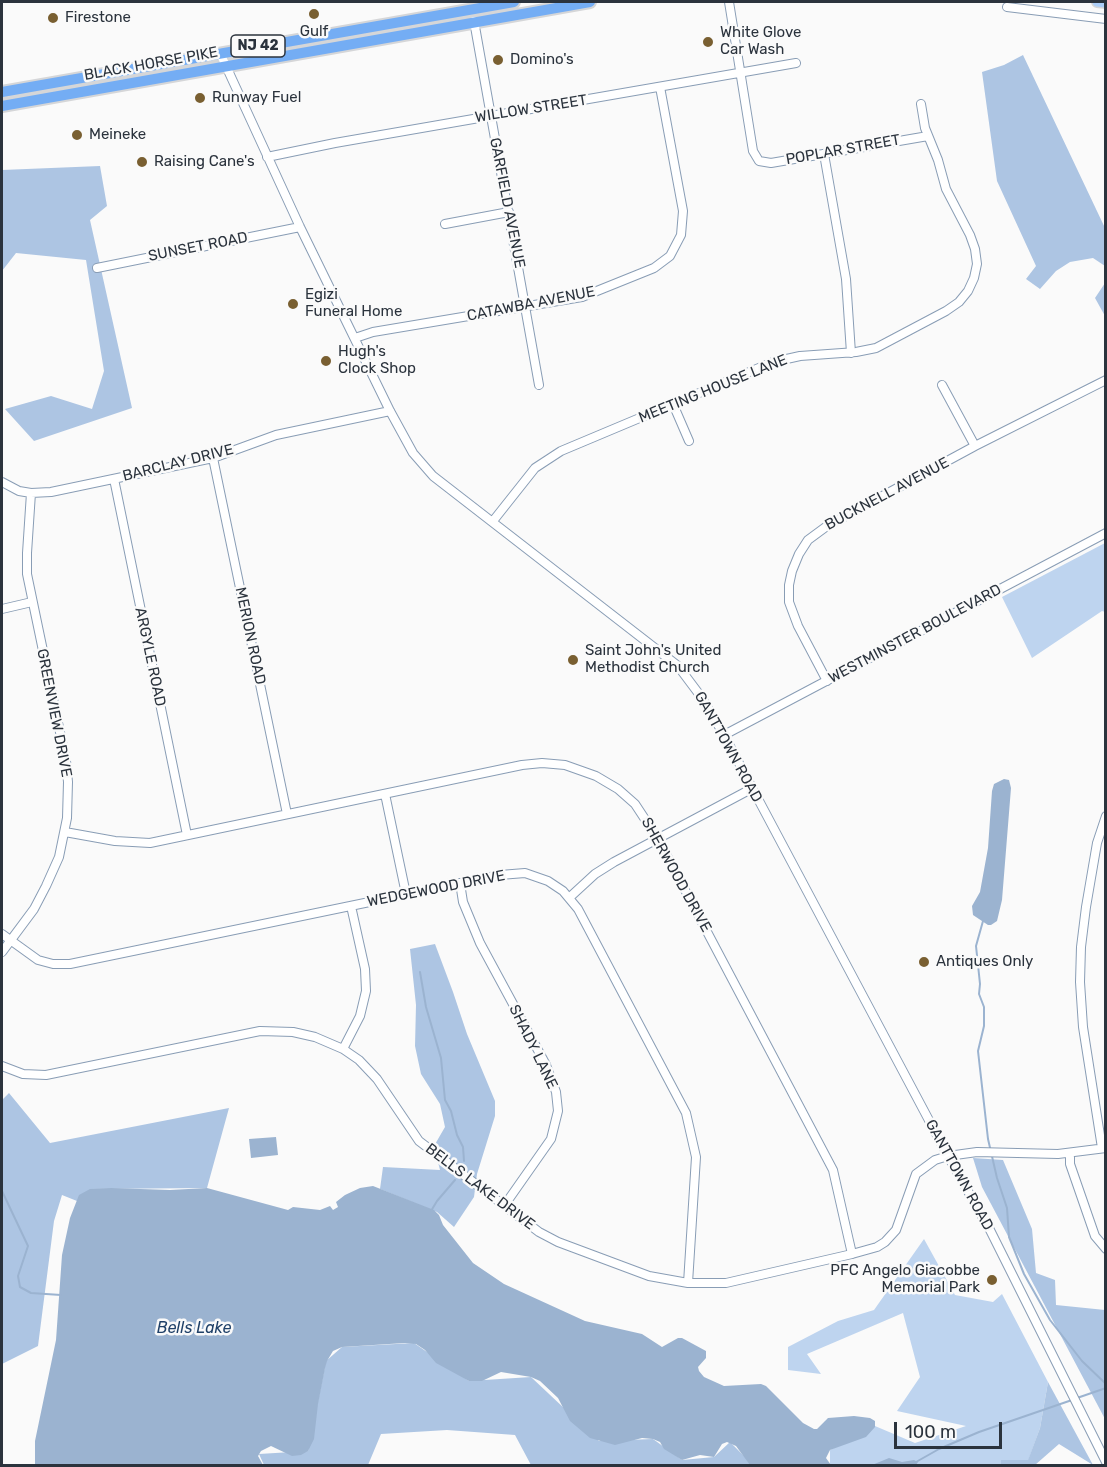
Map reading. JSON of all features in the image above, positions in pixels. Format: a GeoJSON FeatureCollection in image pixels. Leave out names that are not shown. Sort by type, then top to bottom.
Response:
{"type":"FeatureCollection","features":[{"type":"Feature","properties":{"kind":"highway","name":"BLACK HORSE PIKE"},"geometry":{"type":"LineString","coordinates":[[2,92],[471,5],[514,2]]}},
{"type":"Feature","properties":{"kind":"highway","name":"BLACK HORSE PIKE"},"geometry":{"type":"LineString","coordinates":[[2,106],[569,3],[590,2]]}},
{"type":"Feature","properties":{"kind":"main road"},"geometry":{"type":"LineString","coordinates":[[1097,2],[1106,3]]}},
{"type":"Feature","properties":{"kind":"street"},"geometry":{"type":"LineString","coordinates":[[729,2],[739,72]]}},
{"type":"Feature","properties":{"kind":"street"},"geometry":{"type":"LineString","coordinates":[[1007,7],[1106,19]]}},
{"type":"Feature","properties":{"kind":"street","name":"GARFIELD AVENUE"},"geometry":{"type":"LineString","coordinates":[[474,21],[539,385]]}},
{"type":"Feature","properties":{"kind":"street","name":"GANTTOWN ROAD"},"geometry":{"type":"LineString","coordinates":[[220,53],[300,227],[413,453],[433,476],[678,666],[702,698],[990,1230],[1106,1462]]}},
{"type":"Feature","properties":{"kind":"street","name":"WILLOW STREET"},"geometry":{"type":"LineString","coordinates":[[267,157],[335,143],[796,63]]}},
{"type":"Feature","properties":{"kind":"street","name":"POPLAR STREET"},"geometry":{"type":"LineString","coordinates":[[739,72],[753,151],[759,161],[771,163],[928,136]]}},
{"type":"Feature","properties":{"kind":"street","name":"CATAWBA AVENUE"},"geometry":{"type":"LineString","coordinates":[[355,338],[373,332],[592,294],[654,268],[670,256],[681,235],[683,211],[660,87]]}},
{"type":"Feature","properties":{"kind":"street","name":"MEETING HOUSE LANE"},"geometry":{"type":"LineString","coordinates":[[493,521],[528,476],[547,459],[780,360],[800,356],[851,353],[881,346],[951,309],[965,295],[974,278],[977,264],[974,244],[946,189],[928,136],[921,105]]}},
{"type":"Feature","properties":{"kind":"street"},"geometry":{"type":"LineString","coordinates":[[824,154],[846,279],[851,353]]}},
{"type":"Feature","properties":{"kind":"street"},"geometry":{"type":"LineString","coordinates":[[445,224],[509,212]]}},
{"type":"Feature","properties":{"kind":"street","name":"SUNSET ROAD"},"geometry":{"type":"LineString","coordinates":[[97,268],[300,227]]}},
{"type":"Feature","properties":{"kind":"street","name":"BUCKNELL AVENUE"},"geometry":{"type":"LineString","coordinates":[[827,681],[798,626],[789,602],[790,579],[803,547],[815,534],[975,446],[1106,380]]}},
{"type":"Feature","properties":{"kind":"street"},"geometry":{"type":"LineString","coordinates":[[942,385],[975,446]]}},
{"type":"Feature","properties":{"kind":"street"},"geometry":{"type":"LineString","coordinates":[[673,404],[689,441]]}},
{"type":"Feature","properties":{"kind":"street","name":"BARCLAY DRIVE"},"geometry":{"type":"LineString","coordinates":[[2,482],[20,491],[51,492],[213,458],[276,435],[390,411]]}},
{"type":"Feature","properties":{"kind":"street","name":"MERION ROAD"},"geometry":{"type":"LineString","coordinates":[[213,458],[287,814]]}},
{"type":"Feature","properties":{"kind":"street","name":"ARGYLE ROAD"},"geometry":{"type":"LineString","coordinates":[[114,479],[187,835]]}},
{"type":"Feature","properties":{"kind":"street","name":"GREENVIEW DRIVE"},"geometry":{"type":"LineString","coordinates":[[2,952],[34,909],[46,886],[65,832],[68,801],[66,761],[32,603],[27,564],[31,493]]}},
{"type":"Feature","properties":{"kind":"street","name":"WESTMINSTER BOULEVARD"},"geometry":{"type":"LineString","coordinates":[[724,735],[1106,533]]}},
{"type":"Feature","properties":{"kind":"street"},"geometry":{"type":"LineString","coordinates":[[2,609],[32,603]]}},
{"type":"Feature","properties":{"kind":"street","name":"SHERWOOD DRIVE"},"geometry":{"type":"LineString","coordinates":[[65,832],[140,843],[522,765],[542,763],[565,765],[596,776],[627,797],[642,814],[658,839],[833,1170],[852,1254]]}},
{"type":"Feature","properties":{"kind":"street"},"geometry":{"type":"LineString","coordinates":[[570,897],[602,869],[751,789]]}},
{"type":"Feature","properties":{"kind":"street"},"geometry":{"type":"LineString","coordinates":[[385,794],[406,894]]}},
{"type":"Feature","properties":{"kind":"street"},"geometry":{"type":"LineString","coordinates":[[948,1155],[985,1152],[1047,1155],[1104,1148],[1083,1027],[1080,982],[1086,907],[1097,843],[1106,816]]}},
{"type":"Feature","properties":{"kind":"street","name":"WEDGEWOOD DRIVE"},"geometry":{"type":"LineString","coordinates":[[2,934],[38,960],[53,964],[70,964],[500,875],[525,873],[548,881],[570,897],[583,916],[684,1107],[689,1121],[696,1148],[696,1167],[688,1283]]}},
{"type":"Feature","properties":{"kind":"street","name":"SHADY LANE"},"geometry":{"type":"LineString","coordinates":[[460,883],[463,902],[480,943],[546,1065],[556,1092],[558,1111],[551,1139],[504,1206]]}},
{"type":"Feature","properties":{"kind":"street"},"geometry":{"type":"LineString","coordinates":[[343,1048],[360,1016],[366,991],[364,969],[351,906]]}},
{"type":"Feature","properties":{"kind":"street","name":"BELLS LAKE DRIVE"},"geometry":{"type":"LineString","coordinates":[[2,1066],[23,1074],[46,1075],[250,1033],[271,1031],[302,1033],[343,1048],[373,1074],[419,1141],[539,1232],[558,1242],[648,1276],[688,1283],[726,1282],[877,1247],[891,1236],[901,1218],[916,1174],[935,1160],[948,1155]]}},
{"type":"Feature","properties":{"kind":"street"},"geometry":{"type":"LineString","coordinates":[[1070,1153],[1071,1164],[1095,1236],[1106,1249]]}},
{"type":"Feature","properties":{"kind":"shaded area"},"geometry":{"type":"Polygon","coordinates":[[[1023,55],[1105,228],[1105,266],[1093,258],[1070,262],[1056,271],[1040,289],[1026,279],[1036,266],[997,181],[982,72],[1004,65],[1023,55]]]}},
{"type":"Feature","properties":{"kind":"shaded area"},"geometry":{"type":"Polygon","coordinates":[[[100,166],[107,206],[90,220],[132,408],[34,441],[5,409],[51,396],[92,409],[104,371],[86,260],[16,253],[2,271],[2,170],[100,166]]]}},
{"type":"Feature","properties":{"kind":"shaded area"},"geometry":{"type":"Polygon","coordinates":[[[1105,283],[1105,316],[1095,298],[1105,283]]]}},
{"type":"Feature","properties":{"kind":"shaded area"},"geometry":{"type":"Polygon","coordinates":[[[1105,543],[1105,612],[1102,611],[1032,658],[1002,597],[1105,543]]]}},
{"type":"Feature","properties":{"kind":"shaded area"},"geometry":{"type":"Polygon","coordinates":[[[435,944],[467,1034],[495,1101],[495,1116],[477,1174],[474,1197],[454,1227],[437,1212],[380,1189],[383,1167],[440,1170],[434,1146],[445,1127],[440,1104],[421,1074],[415,1046],[416,1005],[410,949],[435,944]]]}},
{"type":"Feature","properties":{"kind":"shaded area"},"geometry":{"type":"Polygon","coordinates":[[[9,1093],[50,1143],[229,1108],[207,1188],[91,1189],[77,1201],[62,1195],[54,1221],[38,1346],[2,1364],[2,1100],[9,1093]]]}},
{"type":"Feature","properties":{"kind":"shaded area"},"geometry":{"type":"Polygon","coordinates":[[[973,1158],[1003,1160],[1032,1229],[1036,1273],[1055,1280],[1056,1305],[1105,1310],[1105,1419],[982,1187],[973,1158]]]}},
{"type":"Feature","properties":{"kind":"shaded area"},"geometry":{"type":"Polygon","coordinates":[[[924,1239],[955,1295],[993,1302],[1002,1294],[1048,1382],[1040,1428],[1028,1461],[1001,1460],[1001,1466],[830,1465],[830,1450],[875,1426],[915,1443],[966,1426],[897,1411],[920,1377],[903,1313],[807,1354],[821,1374],[788,1370],[788,1347],[838,1321],[874,1310],[924,1239]]]}},
{"type":"Feature","properties":{"kind":"shaded area"},"geometry":{"type":"Polygon","coordinates":[[[414,1343],[469,1381],[531,1377],[599,1441],[653,1439],[682,1460],[714,1457],[730,1442],[753,1465],[531,1465],[515,1435],[447,1430],[381,1434],[368,1465],[264,1465],[259,1454],[308,1451],[326,1361],[342,1347],[414,1343]]]}},
{"type":"Feature","properties":{"kind":"shaded area"},"geometry":{"type":"Polygon","coordinates":[[[1048,1382],[1093,1465],[1059,1444],[1035,1465],[1001,1465],[1001,1460],[1028,1460],[1040,1428],[1048,1382]]]}},
{"type":"Feature","properties":{"kind":"water"},"geometry":{"type":"Polygon","coordinates":[[[1004,779],[1009,780],[1011,788],[1002,900],[997,921],[988,925],[973,915],[972,906],[980,892],[988,848],[992,791],[994,784],[1004,779]]]}},
{"type":"Feature","properties":{"kind":"water"},"geometry":{"type":"Polygon","coordinates":[[[276,1137],[278,1155],[251,1158],[249,1139],[276,1137]]]}},
{"type":"Feature","properties":{"kind":"water","name":"Bells Lake"},"geometry":{"type":"Polygon","coordinates":[[[373,1186],[434,1210],[473,1263],[504,1284],[585,1321],[642,1334],[662,1347],[682,1338],[706,1351],[706,1358],[698,1367],[704,1377],[724,1386],[761,1384],[766,1386],[803,1423],[814,1429],[817,1429],[828,1418],[854,1416],[870,1418],[875,1421],[875,1427],[866,1437],[830,1450],[826,1458],[831,1465],[750,1465],[736,1446],[727,1442],[722,1444],[714,1457],[700,1455],[682,1460],[653,1439],[642,1438],[615,1445],[590,1438],[570,1421],[558,1398],[540,1381],[531,1377],[501,1372],[482,1381],[469,1381],[436,1363],[425,1350],[416,1344],[405,1343],[342,1347],[333,1351],[325,1368],[314,1439],[308,1451],[301,1455],[292,1456],[271,1446],[261,1451],[258,1456],[263,1465],[35,1465],[35,1441],[56,1340],[62,1255],[70,1218],[79,1195],[90,1189],[207,1188],[288,1210],[293,1207],[320,1210],[330,1206],[333,1210],[338,1207],[336,1202],[345,1195],[360,1188],[373,1186]]]}},
{"type":"Feature","properties":{"kind":"water"},"geometry":{"type":"Polygon","coordinates":[[[889,1458],[902,1462],[914,1460],[918,1462],[916,1465],[872,1465],[889,1458]]]}},
{"type":"Feature","properties":{"kind":"waterway"},"geometry":{"type":"LineString","coordinates":[[983,921],[976,946],[979,994],[984,1007],[984,1026],[978,1051],[988,1139],[1007,1208],[1009,1237],[1024,1274],[1050,1320],[1082,1361],[1106,1384]]}},
{"type":"Feature","properties":{"kind":"waterway"},"geometry":{"type":"LineString","coordinates":[[420,972],[426,1007],[441,1058],[445,1100],[463,1147],[464,1161]]}},
{"type":"Feature","properties":{"kind":"waterway"},"geometry":{"type":"LineString","coordinates":[[431,1211],[455,1180]]}},
{"type":"Feature","properties":{"kind":"waterway"},"geometry":{"type":"LineString","coordinates":[[2,1191],[28,1246],[18,1276],[20,1287],[31,1293],[61,1295]]}},
{"type":"Feature","properties":{"kind":"waterway"},"geometry":{"type":"LineString","coordinates":[[1077,1398],[1106,1388]]}},
{"type":"Feature","properties":{"kind":"waterway"},"geometry":{"type":"LineString","coordinates":[[916,1462],[939,1449],[979,1432],[1072,1400]]}},
{"type":"Feature","properties":{"kind":"place","name":"Gulf"},"geometry":{"type":"Point","coordinates":[314,14]}},
{"type":"Feature","properties":{"kind":"place","name":"Firestone"},"geometry":{"type":"Point","coordinates":[53,18]}},
{"type":"Feature","properties":{"kind":"place","name":"White Glove Car Wash"},"geometry":{"type":"Point","coordinates":[708,42]}},
{"type":"Feature","properties":{"kind":"place","name":"Domino's"},"geometry":{"type":"Point","coordinates":[498,60]}},
{"type":"Feature","properties":{"kind":"place","name":"Runway Fuel"},"geometry":{"type":"Point","coordinates":[200,98]}},
{"type":"Feature","properties":{"kind":"place","name":"Meineke"},"geometry":{"type":"Point","coordinates":[77,135]}},
{"type":"Feature","properties":{"kind":"place","name":"Raising Cane's"},"geometry":{"type":"Point","coordinates":[142,162]}},
{"type":"Feature","properties":{"kind":"place","name":"Egizi Funeral Home"},"geometry":{"type":"Point","coordinates":[293,304]}},
{"type":"Feature","properties":{"kind":"place","name":"Hugh's Clock Shop"},"geometry":{"type":"Point","coordinates":[326,361]}},
{"type":"Feature","properties":{"kind":"place","name":"Saint John's United Methodist Church"},"geometry":{"type":"Point","coordinates":[573,660]}},
{"type":"Feature","properties":{"kind":"place","name":"Antiques Only"},"geometry":{"type":"Point","coordinates":[924,962]}},
{"type":"Feature","properties":{"kind":"place","name":"PFC Angelo Giacobbe Memorial Park"},"geometry":{"type":"Point","coordinates":[992,1280]}}]}
